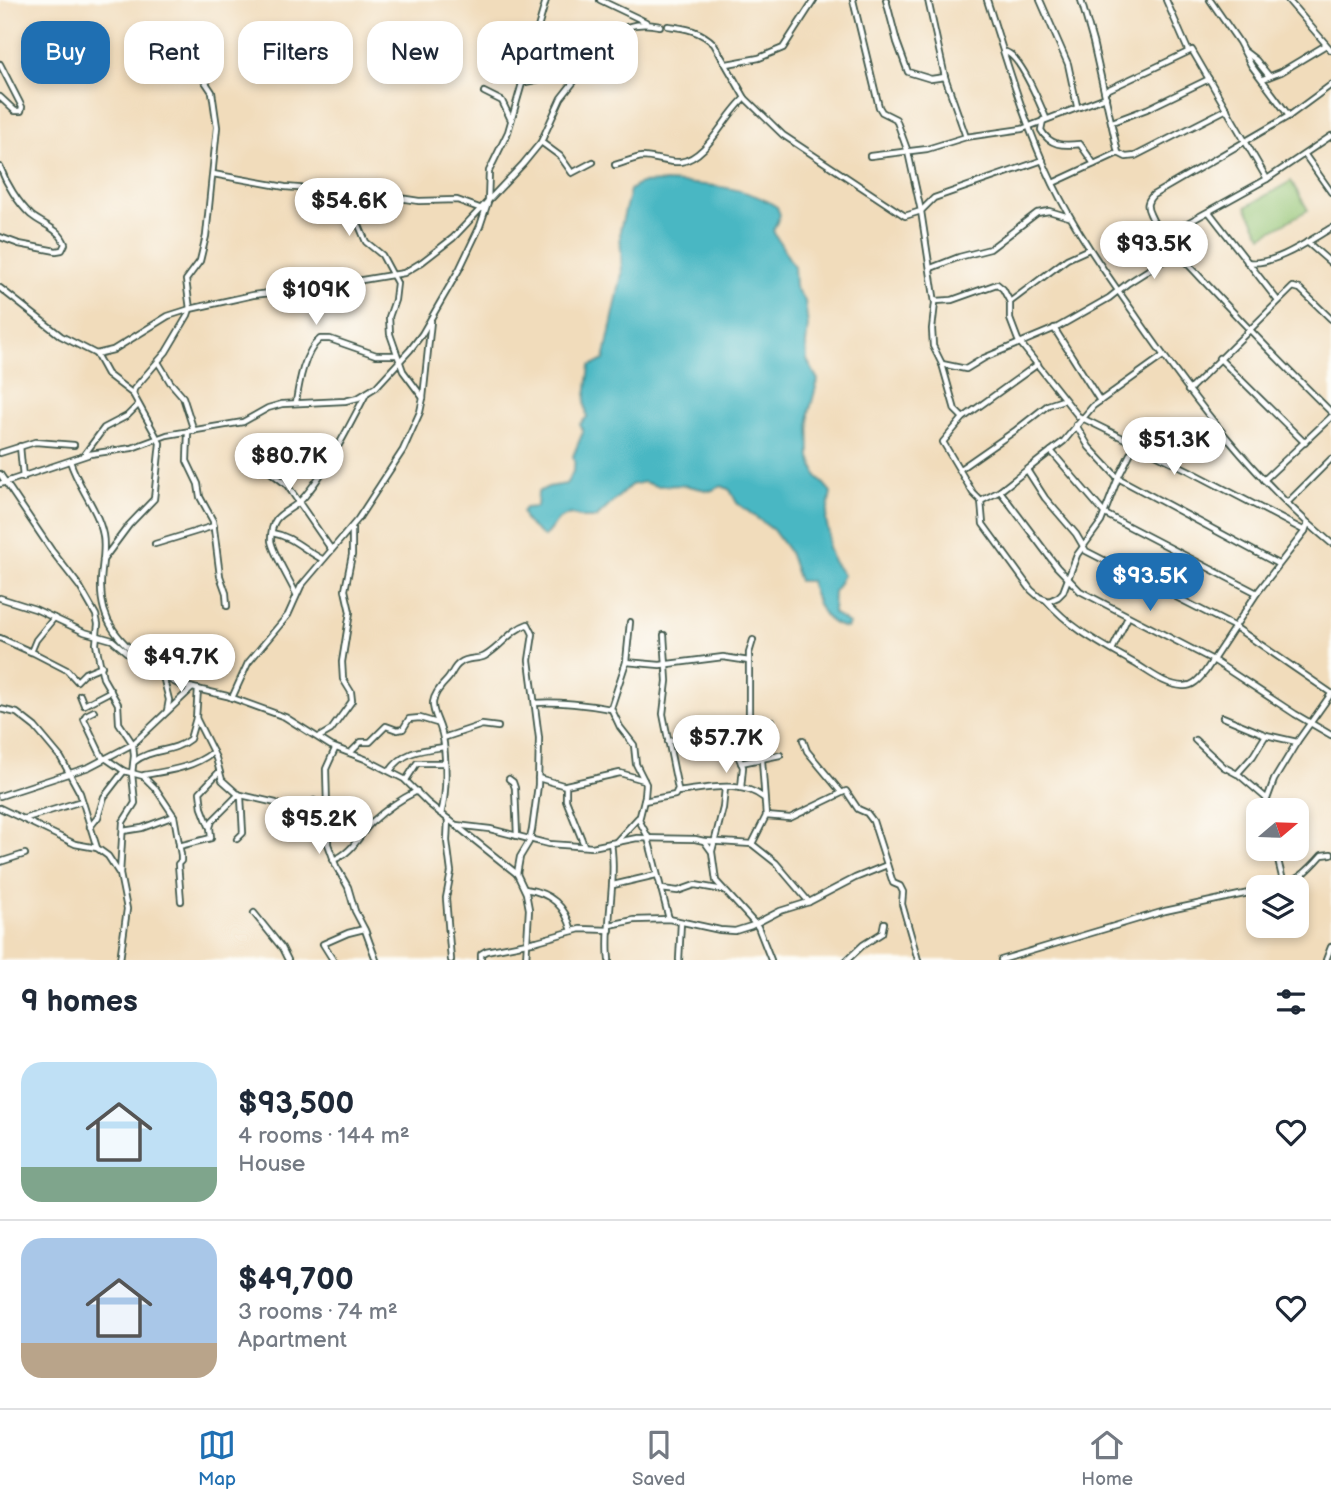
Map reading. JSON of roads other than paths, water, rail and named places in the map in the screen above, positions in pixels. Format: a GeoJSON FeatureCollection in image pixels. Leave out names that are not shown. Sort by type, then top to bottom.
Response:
{"type":"FeatureCollection","features":[{"type":"Feature","properties":{"kind":"street"},"geometry":{"type":"LineString","coordinates":[[540,21],[546,0]]}},
{"type":"Feature","properties":{"kind":"street"},"geometry":{"type":"LineString","coordinates":[[600,0],[660,26]]}},
{"type":"Feature","properties":{"kind":"street"},"geometry":{"type":"LineString","coordinates":[[727,64],[759,58],[783,48],[814,0]]}},
{"type":"Feature","properties":{"kind":"street"},"geometry":{"type":"LineString","coordinates":[[853,0],[879,107],[896,119],[908,152],[921,211],[935,301],[933,345],[942,364],[953,406],[962,418]]}},
{"type":"Feature","properties":{"kind":"street"},"geometry":{"type":"LineString","coordinates":[[886,0],[908,72],[931,79],[945,77]]}},
{"type":"Feature","properties":{"kind":"street"},"geometry":{"type":"LineString","coordinates":[[928,0],[945,77],[966,137]]}},
{"type":"Feature","properties":{"kind":"street"},"geometry":{"type":"LineString","coordinates":[[987,0],[1043,160],[1070,217],[1090,249],[1188,391],[1264,480],[1308,523],[1330,539]]}},
{"type":"Feature","properties":{"kind":"street"},"geometry":{"type":"LineString","coordinates":[[1041,0],[1068,64],[1077,106]]}},
{"type":"Feature","properties":{"kind":"street"},"geometry":{"type":"LineString","coordinates":[[1081,0],[1105,90],[1118,153]]}},
{"type":"Feature","properties":{"kind":"street"},"geometry":{"type":"LineString","coordinates":[[1166,0],[1188,50],[1195,53],[1267,179]]}},
{"type":"Feature","properties":{"kind":"street"},"geometry":{"type":"LineString","coordinates":[[1210,0],[1289,116]]}},
{"type":"Feature","properties":{"kind":"street"},"geometry":{"type":"LineString","coordinates":[[1288,0],[1331,50]]}},
{"type":"Feature","properties":{"kind":"street"},"geometry":{"type":"LineString","coordinates":[[638,24],[648,23]]}},
{"type":"Feature","properties":{"kind":"street"},"geometry":{"type":"LineString","coordinates":[[668,26],[702,34],[714,44],[745,98],[796,145],[905,216],[921,211],[934,198],[1043,160]]}},
{"type":"Feature","properties":{"kind":"street"},"geometry":{"type":"LineString","coordinates":[[1263,79],[1281,72],[1326,45]]}},
{"type":"Feature","properties":{"kind":"street"},"geometry":{"type":"LineString","coordinates":[[1105,90],[1188,50]]}},
{"type":"Feature","properties":{"kind":"street"},"geometry":{"type":"LineString","coordinates":[[1242,50],[1256,60],[1269,76]]}},
{"type":"Feature","properties":{"kind":"street"},"geometry":{"type":"LineString","coordinates":[[1005,51],[1013,54],[1019,63],[1045,119],[1041,130],[1047,139],[1062,146],[1080,144],[1094,164]]}},
{"type":"Feature","properties":{"kind":"street"},"geometry":{"type":"LineString","coordinates":[[0,64],[22,107],[21,111],[15,111],[0,96]]}},
{"type":"Feature","properties":{"kind":"street"},"geometry":{"type":"LineString","coordinates":[[1112,122],[1147,109],[1209,79]]}},
{"type":"Feature","properties":{"kind":"street"},"geometry":{"type":"LineString","coordinates":[[133,394],[134,388],[158,362],[179,332],[190,309],[186,280],[202,256],[217,127],[212,92],[207,84]]}},
{"type":"Feature","properties":{"kind":"street"},"geometry":{"type":"LineString","coordinates":[[0,484],[83,456],[132,448],[158,438],[243,422],[271,407],[296,402],[336,402],[358,398],[378,385],[417,342],[480,226],[488,202],[489,172],[502,149],[521,84]]}},
{"type":"Feature","properties":{"kind":"street"},"geometry":{"type":"LineString","coordinates":[[96,354],[113,351],[168,316],[190,309],[253,295],[394,276],[409,270],[439,250],[482,209],[541,142],[561,98],[572,84]]}},
{"type":"Feature","properties":{"kind":"street"},"geometry":{"type":"LineString","coordinates":[[1264,480],[1305,443],[1331,414],[1177,252],[1149,212],[1147,203],[1150,198],[1289,116],[1331,85]]}},
{"type":"Feature","properties":{"kind":"street"},"geometry":{"type":"LineString","coordinates":[[484,92],[502,101],[512,120]]}},
{"type":"Feature","properties":{"kind":"street"},"geometry":{"type":"LineString","coordinates":[[870,156],[927,149],[966,137],[1012,131],[1106,97]]}},
{"type":"Feature","properties":{"kind":"street"},"geometry":{"type":"LineString","coordinates":[[615,165],[640,157],[674,162],[689,159],[700,153],[730,113],[745,98]]}},
{"type":"Feature","properties":{"kind":"street"},"geometry":{"type":"LineString","coordinates":[[1118,153],[1126,157],[1135,156],[1227,109]]}},
{"type":"Feature","properties":{"kind":"street"},"geometry":{"type":"LineString","coordinates":[[1164,236],[1267,179],[1331,136]]}},
{"type":"Feature","properties":{"kind":"street"},"geometry":{"type":"LineString","coordinates":[[541,142],[560,156],[572,173],[593,162]]}},
{"type":"Feature","properties":{"kind":"street"},"geometry":{"type":"LineString","coordinates":[[1053,183],[1118,153]]}},
{"type":"Feature","properties":{"kind":"street"},"geometry":{"type":"LineString","coordinates":[[1305,155],[1331,192]]}},
{"type":"Feature","properties":{"kind":"street"},"geometry":{"type":"LineString","coordinates":[[0,167],[31,215],[56,231],[65,244],[62,250],[56,251],[19,244],[0,237]]}},
{"type":"Feature","properties":{"kind":"street"},"geometry":{"type":"LineString","coordinates":[[213,174],[277,186],[373,194],[419,201],[457,200],[482,209]]}},
{"type":"Feature","properties":{"kind":"street"},"geometry":{"type":"LineString","coordinates":[[373,194],[357,214],[358,223],[366,242],[382,256],[394,276],[397,288],[389,322],[396,355],[423,398]]}},
{"type":"Feature","properties":{"kind":"street"},"geometry":{"type":"LineString","coordinates":[[930,268],[990,249],[1037,213],[1049,211],[1070,217]]}},
{"type":"Feature","properties":{"kind":"street"},"geometry":{"type":"LineString","coordinates":[[1209,212],[1278,301]]}},
{"type":"Feature","properties":{"kind":"street"},"geometry":{"type":"LineString","coordinates":[[1246,262],[1262,263],[1331,228]]}},
{"type":"Feature","properties":{"kind":"street"},"geometry":{"type":"LineString","coordinates":[[1307,242],[1331,263]]}},
{"type":"Feature","properties":{"kind":"street"},"geometry":{"type":"LineString","coordinates":[[1010,302],[1068,259],[1090,249]]}},
{"type":"Feature","properties":{"kind":"street"},"geometry":{"type":"LineString","coordinates":[[942,364],[965,369],[1054,328],[1109,299],[1177,252]]}},
{"type":"Feature","properties":{"kind":"street"},"geometry":{"type":"LineString","coordinates":[[935,301],[953,300],[997,284],[1010,302],[1012,326],[1021,343],[1063,400],[1082,418],[1305,531]]}},
{"type":"Feature","properties":{"kind":"street"},"geometry":{"type":"LineString","coordinates":[[1188,391],[1291,288],[1296,287],[1331,319]]}},
{"type":"Feature","properties":{"kind":"street"},"geometry":{"type":"LineString","coordinates":[[0,288],[61,336],[96,354],[107,374],[133,394],[160,443],[155,499],[133,521],[103,560]]}},
{"type":"Feature","properties":{"kind":"street"},"geometry":{"type":"LineString","coordinates":[[232,698],[248,663],[288,615],[296,594],[322,559],[353,526],[373,499],[402,450],[420,412],[431,318]]}},
{"type":"Feature","properties":{"kind":"street"},"geometry":{"type":"LineString","coordinates":[[1054,328],[1100,401]]}},
{"type":"Feature","properties":{"kind":"street"},"geometry":{"type":"LineString","coordinates":[[296,402],[300,380],[312,348],[320,339],[336,341],[376,355],[396,355]]}},
{"type":"Feature","properties":{"kind":"street"},"geometry":{"type":"LineString","coordinates":[[981,501],[1000,491],[1051,451],[1100,401],[1163,356]]}},
{"type":"Feature","properties":{"kind":"street"},"geometry":{"type":"LineString","coordinates":[[1219,358],[1305,443]]}},
{"type":"Feature","properties":{"kind":"street"},"geometry":{"type":"LineString","coordinates":[[158,362],[183,397],[191,432],[188,465],[214,526],[227,606]]}},
{"type":"Feature","properties":{"kind":"street"},"geometry":{"type":"LineString","coordinates":[[1038,364],[962,418],[943,442],[973,493],[981,501],[984,526],[1031,590],[1046,600],[1074,627],[1161,680],[1185,686],[1197,682],[1257,593],[1305,531],[1308,523]]}},
{"type":"Feature","properties":{"kind":"street"},"geometry":{"type":"LineString","coordinates":[[296,594],[271,546],[272,533],[278,516],[304,498],[366,393]]}},
{"type":"Feature","properties":{"kind":"street"},"geometry":{"type":"LineString","coordinates":[[960,469],[1046,406],[1063,400]]}},
{"type":"Feature","properties":{"kind":"street"},"geometry":{"type":"LineString","coordinates":[[83,456],[104,428],[127,416],[138,405]]}},
{"type":"Feature","properties":{"kind":"street"},"geometry":{"type":"LineString","coordinates":[[1076,425],[1090,447],[1118,478],[1278,565]]}},
{"type":"Feature","properties":{"kind":"street"},"geometry":{"type":"LineString","coordinates":[[0,453],[37,442],[74,445]]}},
{"type":"Feature","properties":{"kind":"street"},"geometry":{"type":"LineString","coordinates":[[1046,600],[1058,597],[1069,580],[1082,547],[1105,514],[1118,478],[1135,444]]}},
{"type":"Feature","properties":{"kind":"street"},"geometry":{"type":"LineString","coordinates":[[20,446],[23,478]]}},
{"type":"Feature","properties":{"kind":"street"},"geometry":{"type":"LineString","coordinates":[[1051,451],[1105,514],[1257,593]]}},
{"type":"Feature","properties":{"kind":"street"},"geometry":{"type":"LineString","coordinates":[[1287,503],[1331,459]]}},
{"type":"Feature","properties":{"kind":"street"},"geometry":{"type":"LineString","coordinates":[[70,461],[102,531],[101,593],[108,625],[115,635],[161,675],[169,700],[167,712]]}},
{"type":"Feature","properties":{"kind":"street"},"geometry":{"type":"LineString","coordinates":[[264,467],[283,480],[331,550]]}},
{"type":"Feature","properties":{"kind":"street"},"geometry":{"type":"LineString","coordinates":[[1027,470],[1045,498],[1090,554],[1235,627],[1331,694],[1297,742],[1266,798],[1238,774],[1224,767],[1195,740]]}},
{"type":"Feature","properties":{"kind":"street"},"geometry":{"type":"LineString","coordinates":[[0,474],[86,598],[98,620],[96,645],[103,678],[118,704],[118,719],[133,744],[135,803],[124,818],[122,831],[120,874],[127,909],[120,960]]}},
{"type":"Feature","properties":{"kind":"street"},"geometry":{"type":"LineString","coordinates":[[1000,491],[1080,591],[1213,660],[1331,735]]}},
{"type":"Feature","properties":{"kind":"street"},"geometry":{"type":"LineString","coordinates":[[155,544],[214,526]]}},
{"type":"Feature","properties":{"kind":"street"},"geometry":{"type":"LineString","coordinates":[[318,738],[331,730],[352,701],[351,692],[343,679],[342,662],[350,612],[345,590],[352,555],[353,526]]}},
{"type":"Feature","properties":{"kind":"street"},"geometry":{"type":"LineString","coordinates":[[272,533],[289,537],[301,548],[322,559]]}},
{"type":"Feature","properties":{"kind":"street"},"geometry":{"type":"LineString","coordinates":[[0,598],[115,642],[139,662],[161,675],[195,689],[232,698],[285,717],[335,748],[406,780],[441,814],[517,875],[529,909],[526,960]]}},
{"type":"Feature","properties":{"kind":"street"},"geometry":{"type":"LineString","coordinates":[[1112,650],[1128,617]]}},
{"type":"Feature","properties":{"kind":"street"},"geometry":{"type":"LineString","coordinates":[[32,652],[36,640],[54,618]]}},
{"type":"Feature","properties":{"kind":"street"},"geometry":{"type":"LineString","coordinates":[[630,622],[626,662],[612,701],[612,710],[622,730],[634,745],[636,764],[646,785],[639,817],[640,825],[648,838],[670,919]]}},
{"type":"Feature","properties":{"kind":"street"},"geometry":{"type":"LineString","coordinates":[[441,814],[444,747],[434,707],[435,692],[456,666],[465,660],[486,656],[503,643],[512,631],[528,624],[533,634],[529,660],[539,738],[538,778],[530,839],[520,857],[517,875]]}},
{"type":"Feature","properties":{"kind":"street"},"geometry":{"type":"LineString","coordinates":[[664,635],[667,681],[663,714],[677,792]]}},
{"type":"Feature","properties":{"kind":"street"},"geometry":{"type":"LineString","coordinates":[[0,638],[67,670],[77,681],[85,673],[102,666]]}},
{"type":"Feature","properties":{"kind":"street"},"geometry":{"type":"LineString","coordinates":[[749,723],[749,661],[753,640]]}},
{"type":"Feature","properties":{"kind":"street"},"geometry":{"type":"LineString","coordinates":[[626,662],[666,664],[723,657],[749,661]]}},
{"type":"Feature","properties":{"kind":"street"},"geometry":{"type":"LineString","coordinates":[[0,796],[89,767],[133,744],[195,689]]}},
{"type":"Feature","properties":{"kind":"street"},"geometry":{"type":"LineString","coordinates":[[134,762],[145,754],[176,748],[186,742],[192,734],[195,718],[195,689]]}},
{"type":"Feature","properties":{"kind":"street"},"geometry":{"type":"LineString","coordinates":[[80,695],[84,705],[111,691]]}},
{"type":"Feature","properties":{"kind":"street"},"geometry":{"type":"LineString","coordinates":[[535,703],[553,701],[612,710]]}},
{"type":"Feature","properties":{"kind":"street"},"geometry":{"type":"LineString","coordinates":[[0,709],[17,713],[35,727],[59,755],[75,782],[97,848]]}},
{"type":"Feature","properties":{"kind":"street"},"geometry":{"type":"LineString","coordinates":[[94,711],[85,716],[85,723],[104,758],[132,774],[143,776],[184,767],[213,752]]}},
{"type":"Feature","properties":{"kind":"street"},"geometry":{"type":"LineString","coordinates":[[1223,717],[1266,735],[1297,742]]}},
{"type":"Feature","properties":{"kind":"street"},"geometry":{"type":"LineString","coordinates":[[195,718],[225,783],[239,795],[276,803],[301,815],[314,801]]}},
{"type":"Feature","properties":{"kind":"street"},"geometry":{"type":"LineString","coordinates":[[350,753],[361,742],[370,743],[386,726],[403,729],[409,719],[415,718],[438,724]]}},
{"type":"Feature","properties":{"kind":"street"},"geometry":{"type":"LineString","coordinates":[[668,742],[697,732],[771,721]]}},
{"type":"Feature","properties":{"kind":"street"},"geometry":{"type":"LineString","coordinates":[[443,738],[482,725],[498,727]]}},
{"type":"Feature","properties":{"kind":"street"},"geometry":{"type":"LineString","coordinates":[[731,726],[744,776],[741,788]]}},
{"type":"Feature","properties":{"kind":"street"},"geometry":{"type":"LineString","coordinates":[[1238,774],[1266,735]]}},
{"type":"Feature","properties":{"kind":"street"},"geometry":{"type":"LineString","coordinates":[[803,740],[806,748],[841,792]]}},
{"type":"Feature","properties":{"kind":"street"},"geometry":{"type":"LineString","coordinates":[[390,771],[398,760],[409,753],[444,747]]}},
{"type":"Feature","properties":{"kind":"street"},"geometry":{"type":"LineString","coordinates":[[335,748],[327,764],[325,784],[327,834],[333,860],[348,887],[376,960]]}},
{"type":"Feature","properties":{"kind":"street"},"geometry":{"type":"LineString","coordinates":[[741,763],[780,755]]}},
{"type":"Feature","properties":{"kind":"street"},"geometry":{"type":"LineString","coordinates":[[752,844],[766,816],[762,760]]}},
{"type":"Feature","properties":{"kind":"street"},"geometry":{"type":"LineString","coordinates":[[406,780],[417,763],[444,763]]}},
{"type":"Feature","properties":{"kind":"street"},"geometry":{"type":"LineString","coordinates":[[90,827],[98,817],[104,797],[124,771]]}},
{"type":"Feature","properties":{"kind":"street"},"geometry":{"type":"LineString","coordinates":[[179,846],[209,840],[212,837],[202,808],[200,792],[220,771]]}},
{"type":"Feature","properties":{"kind":"street"},"geometry":{"type":"LineString","coordinates":[[538,778],[566,786],[620,773],[644,780]]}},
{"type":"Feature","properties":{"kind":"street"},"geometry":{"type":"LineString","coordinates":[[143,776],[156,789],[174,817],[181,859],[178,863],[181,901]]}},
{"type":"Feature","properties":{"kind":"street"},"geometry":{"type":"LineString","coordinates":[[509,779],[515,788],[517,835]]}},
{"type":"Feature","properties":{"kind":"street"},"geometry":{"type":"LineString","coordinates":[[566,786],[565,800],[584,845]]}},
{"type":"Feature","properties":{"kind":"street"},"geometry":{"type":"LineString","coordinates":[[644,801],[675,795],[677,792],[725,788],[741,788],[756,792],[764,798]]}},
{"type":"Feature","properties":{"kind":"street"},"geometry":{"type":"LineString","coordinates":[[725,788],[712,852],[715,876],[723,890],[755,924],[764,939],[771,960]]}},
{"type":"Feature","properties":{"kind":"street"},"geometry":{"type":"LineString","coordinates":[[333,860],[352,848],[371,823],[385,811],[417,791]]}},
{"type":"Feature","properties":{"kind":"street"},"geometry":{"type":"LineString","coordinates":[[766,816],[789,818],[846,791],[858,810],[863,810],[871,817],[893,884],[903,890],[902,904],[918,960]]}},
{"type":"Feature","properties":{"kind":"street"},"geometry":{"type":"LineString","coordinates":[[210,827],[214,818],[239,795]]}},
{"type":"Feature","properties":{"kind":"street"},"geometry":{"type":"LineString","coordinates":[[237,839],[243,833],[239,795]]}},
{"type":"Feature","properties":{"kind":"street"},"geometry":{"type":"LineString","coordinates":[[21,819],[82,801]]}},
{"type":"Feature","properties":{"kind":"street"},"geometry":{"type":"LineString","coordinates":[[0,808],[75,844],[97,848],[108,856],[120,874]]}},
{"type":"Feature","properties":{"kind":"street"},"geometry":{"type":"LineString","coordinates":[[122,831],[142,828],[174,817]]}},
{"type":"Feature","properties":{"kind":"street"},"geometry":{"type":"LineString","coordinates":[[609,960],[615,869],[614,843],[639,817]]}},
{"type":"Feature","properties":{"kind":"street"},"geometry":{"type":"LineString","coordinates":[[448,819],[447,841],[451,872],[446,898],[451,960]]}},
{"type":"Feature","properties":{"kind":"street"},"geometry":{"type":"LineString","coordinates":[[456,824],[549,844],[596,847],[648,838],[752,844],[776,863],[809,902]]}},
{"type":"Feature","properties":{"kind":"street"},"geometry":{"type":"LineString","coordinates":[[704,841],[712,852]]}},
{"type":"Feature","properties":{"kind":"street"},"geometry":{"type":"LineString","coordinates":[[0,863],[25,854]]}},
{"type":"Feature","properties":{"kind":"street"},"geometry":{"type":"LineString","coordinates":[[1304,875],[1322,855],[1331,854]]}},
{"type":"Feature","properties":{"kind":"street"},"geometry":{"type":"LineString","coordinates":[[481,960],[484,951],[526,944],[572,931],[610,927],[640,920],[670,919],[735,931],[780,911],[809,902],[855,878],[887,866]]}},
{"type":"Feature","properties":{"kind":"street"},"geometry":{"type":"LineString","coordinates":[[613,885],[656,875]]}},
{"type":"Feature","properties":{"kind":"street"},"geometry":{"type":"LineString","coordinates":[[661,889],[678,891],[695,885],[723,890]]}},
{"type":"Feature","properties":{"kind":"street"},"geometry":{"type":"LineString","coordinates":[[524,889],[545,894],[557,901],[567,914],[572,931]]}},
{"type":"Feature","properties":{"kind":"street"},"geometry":{"type":"LineString","coordinates":[[1001,960],[1165,911],[1246,894]]}},
{"type":"Feature","properties":{"kind":"street"},"geometry":{"type":"LineString","coordinates":[[254,913],[282,948],[288,960]]}},
{"type":"Feature","properties":{"kind":"street"},"geometry":{"type":"LineString","coordinates":[[679,960],[681,922]]}},
{"type":"Feature","properties":{"kind":"street"},"geometry":{"type":"LineString","coordinates":[[847,960],[863,945],[882,933],[884,923]]}},
{"type":"Feature","properties":{"kind":"street"},"geometry":{"type":"LineString","coordinates":[[333,960],[323,944],[364,929]]}},
{"type":"Feature","properties":{"kind":"street"},"geometry":{"type":"LineString","coordinates":[[1326,960],[1331,947]]}},
{"type":"Feature","properties":{"kind":"water"},"geometry":{"type":"Polygon","coordinates":[[[666,182],[738,190],[777,207],[780,215],[773,231],[794,267],[795,287],[805,301],[808,326],[807,360],[818,380],[809,413],[810,457],[817,476],[831,492],[826,520],[828,547],[833,561],[843,575],[834,592],[833,613],[849,624],[847,628],[826,617],[810,581],[799,581],[789,552],[773,530],[737,503],[730,490],[722,486],[710,491],[684,485],[656,486],[644,482],[631,485],[596,518],[570,514],[559,519],[544,537],[526,522],[522,512],[525,508],[537,507],[538,492],[566,484],[573,470],[573,456],[583,432],[580,424],[587,417],[585,403],[590,366],[604,360],[622,274],[620,230],[630,190],[640,183],[666,182]]]}}]}
